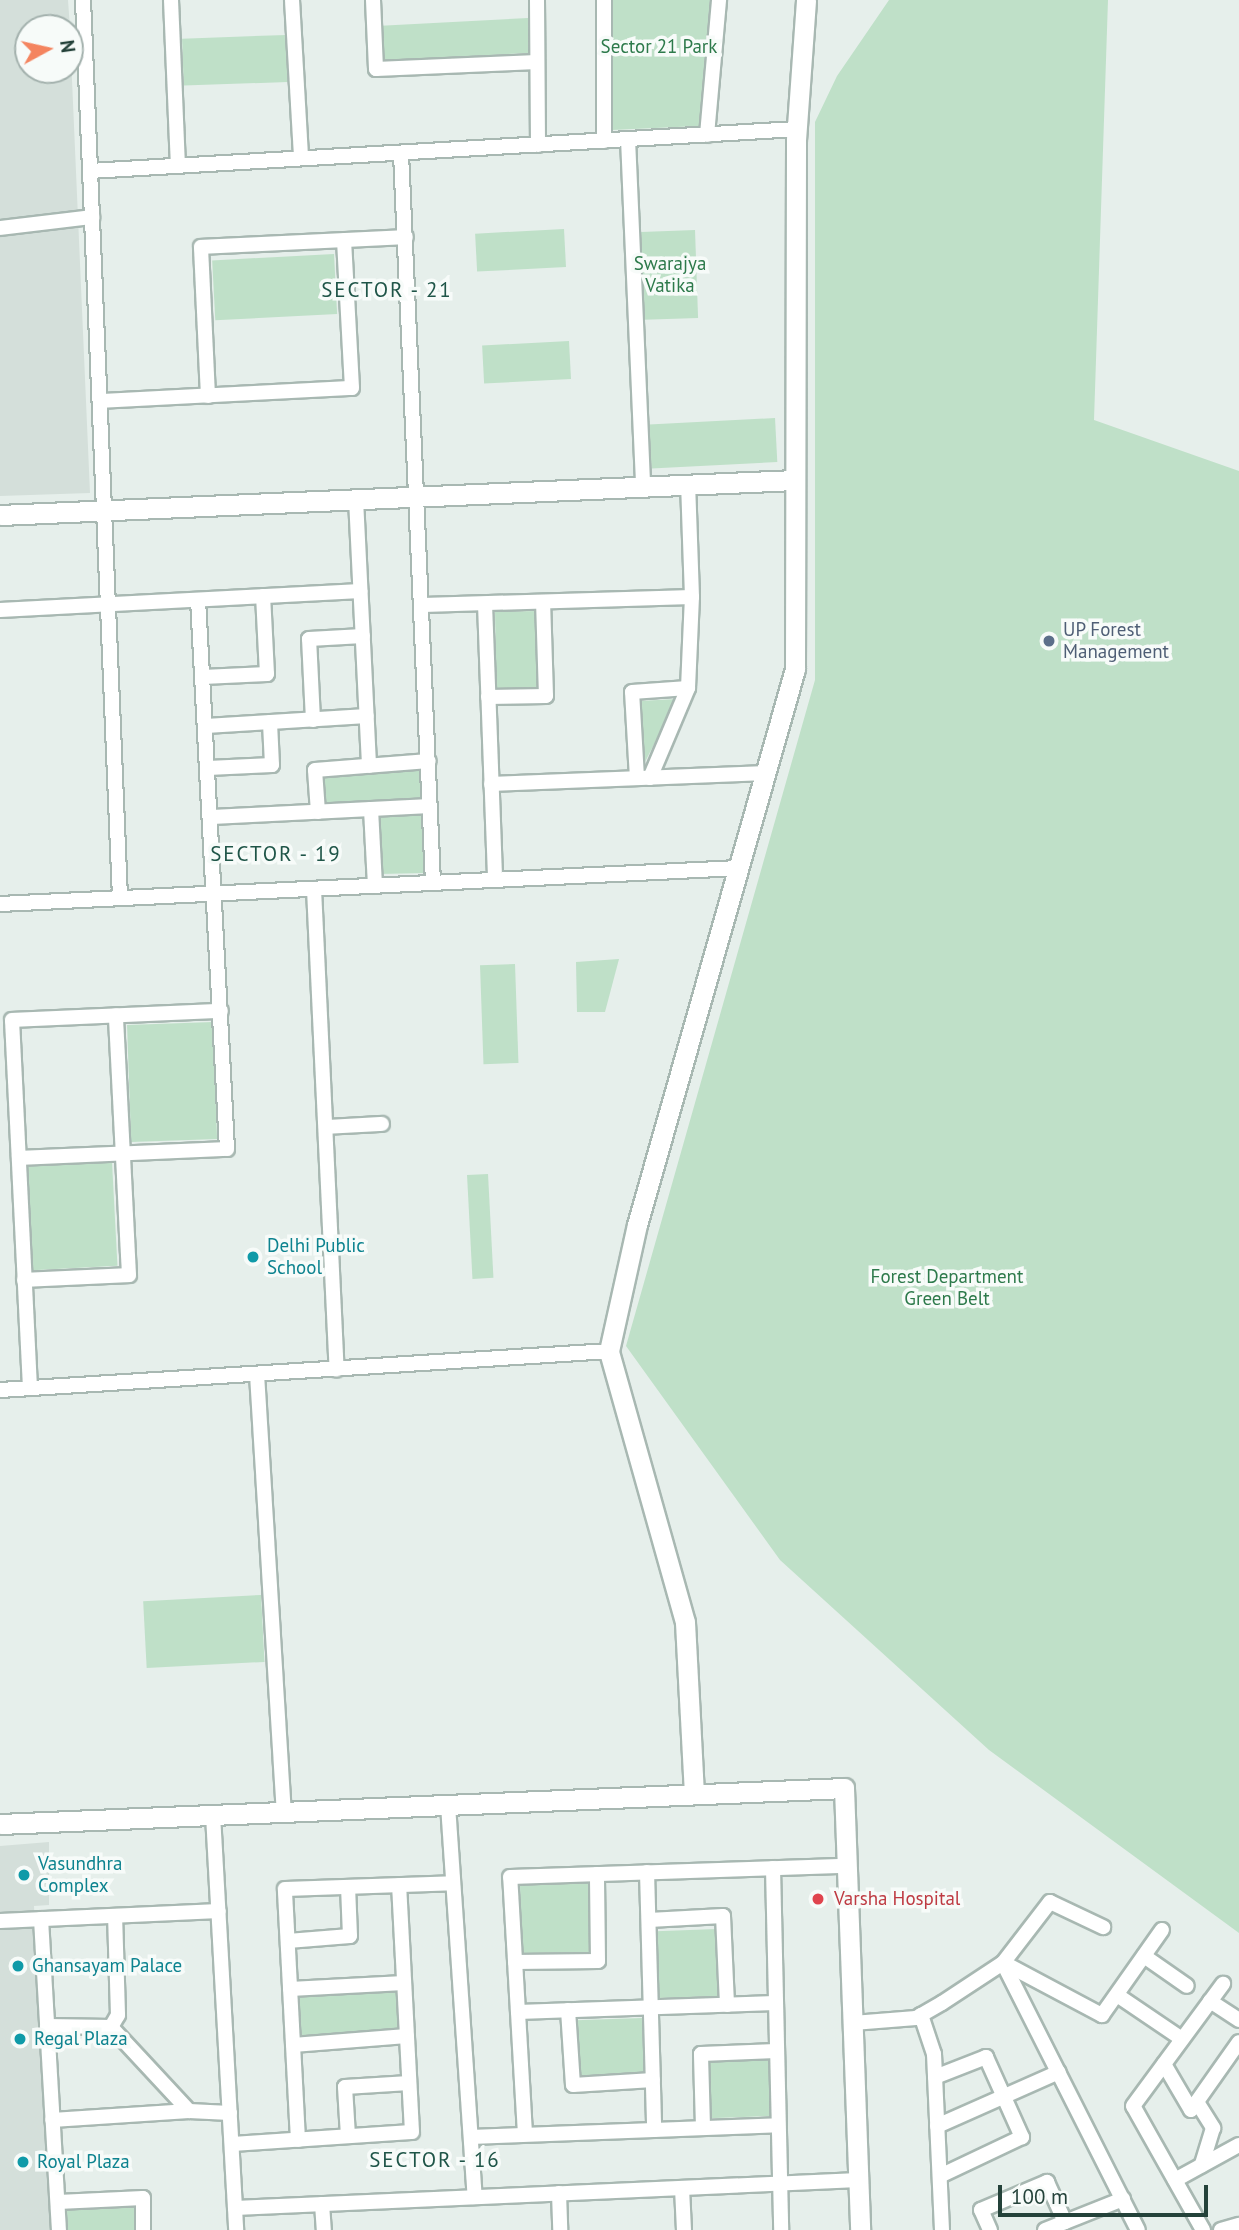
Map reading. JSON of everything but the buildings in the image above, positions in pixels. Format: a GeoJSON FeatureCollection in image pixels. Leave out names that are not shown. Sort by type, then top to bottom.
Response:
{"type":"FeatureCollection","features":[{"type":"Feature","properties":{"kind":"street"},"geometry":{"type":"LineString","coordinates":[[83,0],[120,898]]}},
{"type":"Feature","properties":{"kind":"street"},"geometry":{"type":"LineString","coordinates":[[171,0],[178,166]]}},
{"type":"Feature","properties":{"kind":"street"},"geometry":{"type":"LineString","coordinates":[[292,0],[301,158]]}},
{"type":"Feature","properties":{"kind":"street"},"geometry":{"type":"LineString","coordinates":[[373,0],[376,69],[537,62]]}},
{"type":"Feature","properties":{"kind":"street"},"geometry":{"type":"LineString","coordinates":[[537,0],[538,145]]}},
{"type":"Feature","properties":{"kind":"street"},"geometry":{"type":"LineString","coordinates":[[604,0],[604,141]]}},
{"type":"Feature","properties":{"kind":"street"},"geometry":{"type":"LineString","coordinates":[[707,135],[719,0]]}},
{"type":"Feature","properties":{"kind":"street"},"geometry":{"type":"LineString","coordinates":[[694,1794],[685,1622],[609,1351],[637,1225],[795,669],[796,130],[806,0]]}},
{"type":"Feature","properties":{"kind":"street"},"geometry":{"type":"LineString","coordinates":[[90,171],[796,130]]}},
{"type":"Feature","properties":{"kind":"street"},"geometry":{"type":"LineString","coordinates":[[628,139],[643,487]]}},
{"type":"Feature","properties":{"kind":"street"},"geometry":{"type":"LineString","coordinates":[[401,153],[419,497],[433,883]]}},
{"type":"Feature","properties":{"kind":"street"},"geometry":{"type":"LineString","coordinates":[[0,228],[92,217]]}},
{"type":"Feature","properties":{"kind":"street"},"geometry":{"type":"LineString","coordinates":[[208,396],[201,247],[406,237]]}},
{"type":"Feature","properties":{"kind":"street"},"geometry":{"type":"LineString","coordinates":[[100,401],[352,388],[344,240]]}},
{"type":"Feature","properties":{"kind":"street"},"geometry":{"type":"LineString","coordinates":[[0,515],[795,480]]}},
{"type":"Feature","properties":{"kind":"street"},"geometry":{"type":"LineString","coordinates":[[643,778],[688,688],[692,597],[688,485]]}},
{"type":"Feature","properties":{"kind":"street"},"geometry":{"type":"LineString","coordinates":[[356,499],[369,766]]}},
{"type":"Feature","properties":{"kind":"street"},"geometry":{"type":"LineString","coordinates":[[0,610],[361,591]]}},
{"type":"Feature","properties":{"kind":"street"},"geometry":{"type":"LineString","coordinates":[[203,677],[267,674],[263,596]]}},
{"type":"Feature","properties":{"kind":"street"},"geometry":{"type":"LineString","coordinates":[[423,605],[692,597]]}},
{"type":"Feature","properties":{"kind":"street"},"geometry":{"type":"LineString","coordinates":[[19,1158],[227,1149],[212,817],[198,600]]}},
{"type":"Feature","properties":{"kind":"street"},"geometry":{"type":"LineString","coordinates":[[488,697],[546,696],[543,602]]}},
{"type":"Feature","properties":{"kind":"street"},"geometry":{"type":"LineString","coordinates":[[485,604],[495,880]]}},
{"type":"Feature","properties":{"kind":"street"},"geometry":{"type":"LineString","coordinates":[[313,720],[309,639],[363,636]]}},
{"type":"Feature","properties":{"kind":"street"},"geometry":{"type":"LineString","coordinates":[[643,778],[632,692],[688,688]]}},
{"type":"Feature","properties":{"kind":"street"},"geometry":{"type":"LineString","coordinates":[[206,726],[367,716]]}},
{"type":"Feature","properties":{"kind":"street"},"geometry":{"type":"LineString","coordinates":[[208,768],[272,765],[270,722]]}},
{"type":"Feature","properties":{"kind":"street"},"geometry":{"type":"LineString","coordinates":[[318,811],[315,770],[429,761]]}},
{"type":"Feature","properties":{"kind":"street"},"geometry":{"type":"LineString","coordinates":[[491,784],[766,773]]}},
{"type":"Feature","properties":{"kind":"street"},"geometry":{"type":"LineString","coordinates":[[212,817],[430,806]]}},
{"type":"Feature","properties":{"kind":"street"},"geometry":{"type":"LineString","coordinates":[[371,809],[375,886]]}},
{"type":"Feature","properties":{"kind":"street"},"geometry":{"type":"LineString","coordinates":[[0,904],[738,868]]}},
{"type":"Feature","properties":{"kind":"street"},"geometry":{"type":"LineString","coordinates":[[314,889],[337,1369]]}},
{"type":"Feature","properties":{"kind":"street"},"geometry":{"type":"LineString","coordinates":[[30,1388],[12,1020],[221,1010]]}},
{"type":"Feature","properties":{"kind":"street"},"geometry":{"type":"LineString","coordinates":[[24,1280],[129,1275],[116,1016]]}},
{"type":"Feature","properties":{"kind":"street"},"geometry":{"type":"LineString","coordinates":[[326,1127],[382,1124]]}},
{"type":"Feature","properties":{"kind":"street"},"geometry":{"type":"LineString","coordinates":[[0,1390],[609,1351]]}},
{"type":"Feature","properties":{"kind":"street"},"geometry":{"type":"LineString","coordinates":[[257,1374],[285,1812]]}},
{"type":"Feature","properties":{"kind":"street"},"geometry":{"type":"LineString","coordinates":[[0,1824],[844,1788],[860,2230]]}},
{"type":"Feature","properties":{"kind":"street"},"geometry":{"type":"LineString","coordinates":[[448,1805],[475,2197]]}},
{"type":"Feature","properties":{"kind":"street"},"geometry":{"type":"LineString","coordinates":[[213,1815],[236,2230]]}},
{"type":"Feature","properties":{"kind":"street"},"geometry":{"type":"LineString","coordinates":[[525,2134],[510,1877],[847,1866]]}},
{"type":"Feature","properties":{"kind":"street"},"geometry":{"type":"LineString","coordinates":[[773,1868],[780,2230]]}},
{"type":"Feature","properties":{"kind":"street"},"geometry":{"type":"LineString","coordinates":[[647,1872],[654,2130]]}},
{"type":"Feature","properties":{"kind":"street"},"geometry":{"type":"LineString","coordinates":[[515,1962],[598,1961],[597,1874]]}},
{"type":"Feature","properties":{"kind":"street"},"geometry":{"type":"LineString","coordinates":[[298,2140],[285,1889],[453,1883]]}},
{"type":"Feature","properties":{"kind":"street"},"geometry":{"type":"LineString","coordinates":[[232,2144],[412,2132],[398,1885]]}},
{"type":"Feature","properties":{"kind":"street"},"geometry":{"type":"LineString","coordinates":[[288,1941],[350,1936],[348,1886]]}},
{"type":"Feature","properties":{"kind":"street"},"geometry":{"type":"LineString","coordinates":[[853,2023],[921,2015],[1003,1963],[1051,1902],[1103,1927]]}},
{"type":"Feature","properties":{"kind":"street"},"geometry":{"type":"LineString","coordinates":[[0,1921],[219,1912]]}},
{"type":"Feature","properties":{"kind":"street"},"geometry":{"type":"LineString","coordinates":[[111,2027],[118,2015],[115,1916]]}},
{"type":"Feature","properties":{"kind":"street"},"geometry":{"type":"LineString","coordinates":[[649,1920],[723,1916],[727,2005]]}},
{"type":"Feature","properties":{"kind":"street"},"geometry":{"type":"LineString","coordinates":[[41,1919],[59,2230]]}},
{"type":"Feature","properties":{"kind":"street"},"geometry":{"type":"LineString","coordinates":[[1003,1963],[1102,2015],[1162,1930]]}},
{"type":"Feature","properties":{"kind":"street"},"geometry":{"type":"LineString","coordinates":[[1144,1956],[1187,1986]]}},
{"type":"Feature","properties":{"kind":"street"},"geometry":{"type":"LineString","coordinates":[[1003,1963],[1139,2230]]}},
{"type":"Feature","properties":{"kind":"street"},"geometry":{"type":"LineString","coordinates":[[290,1989],[404,1983]]}},
{"type":"Feature","properties":{"kind":"street"},"geometry":{"type":"LineString","coordinates":[[1203,2230],[1133,2106],[1223,1984]]}},
{"type":"Feature","properties":{"kind":"street"},"geometry":{"type":"LineString","coordinates":[[1117,1995],[1182,2039]]}},
{"type":"Feature","properties":{"kind":"street"},"geometry":{"type":"LineString","coordinates":[[1210,2001],[1239,2020]]}},
{"type":"Feature","properties":{"kind":"street"},"geometry":{"type":"LineString","coordinates":[[518,2012],[775,2003]]}},
{"type":"Feature","properties":{"kind":"street"},"geometry":{"type":"LineString","coordinates":[[568,2010],[573,2085],[653,2080]]}},
{"type":"Feature","properties":{"kind":"street"},"geometry":{"type":"LineString","coordinates":[[921,2015],[934,2054],[942,2230]]}},
{"type":"Feature","properties":{"kind":"street"},"geometry":{"type":"LineString","coordinates":[[47,2026],[111,2027],[189,2111]]}},
{"type":"Feature","properties":{"kind":"street"},"geometry":{"type":"LineString","coordinates":[[293,2045],[407,2036]]}},
{"type":"Feature","properties":{"kind":"street"},"geometry":{"type":"LineString","coordinates":[[1164,2064],[1191,2110],[1239,2042]]}},
{"type":"Feature","properties":{"kind":"street"},"geometry":{"type":"LineString","coordinates":[[703,2127],[701,2054],[776,2051]]}},
{"type":"Feature","properties":{"kind":"street"},"geometry":{"type":"LineString","coordinates":[[935,2077],[986,2057],[1022,2137],[940,2176]]}},
{"type":"Feature","properties":{"kind":"street"},"geometry":{"type":"LineString","coordinates":[[937,2126],[1059,2072]]}},
{"type":"Feature","properties":{"kind":"street"},"geometry":{"type":"LineString","coordinates":[[348,2136],[345,2087],[409,2083]]}},
{"type":"Feature","properties":{"kind":"street"},"geometry":{"type":"LineString","coordinates":[[1197,2102],[1213,2128],[1202,2165]]}},
{"type":"Feature","properties":{"kind":"street"},"geometry":{"type":"LineString","coordinates":[[52,2120],[189,2111],[230,2113]]}},
{"type":"Feature","properties":{"kind":"street"},"geometry":{"type":"LineString","coordinates":[[471,2137],[778,2125]]}},
{"type":"Feature","properties":{"kind":"street"},"geometry":{"type":"LineString","coordinates":[[1175,2180],[1239,2145]]}},
{"type":"Feature","properties":{"kind":"street"},"geometry":{"type":"LineString","coordinates":[[235,2208],[859,2180]]}},
{"type":"Feature","properties":{"kind":"street"},"geometry":{"type":"LineString","coordinates":[[990,2230],[981,2210],[1047,2182],[1065,2222]]}},
{"type":"Feature","properties":{"kind":"street"},"geometry":{"type":"LineString","coordinates":[[682,2188],[684,2230]]}},
{"type":"Feature","properties":{"kind":"street"},"geometry":{"type":"LineString","coordinates":[[559,2193],[560,2230]]}},
{"type":"Feature","properties":{"kind":"street"},"geometry":{"type":"LineString","coordinates":[[58,2202],[143,2198],[144,2230]]}},
{"type":"Feature","properties":{"kind":"street"},"geometry":{"type":"LineString","coordinates":[[1045,2230],[1123,2199]]}},
{"type":"Feature","properties":{"kind":"street"},"geometry":{"type":"LineString","coordinates":[[322,2204],[324,2230]]}},
{"type":"Feature","properties":{"kind":"street"},"geometry":{"type":"LineString","coordinates":[[1221,2230],[1239,2225]]}},
{"type":"Feature","properties":{"kind":"shaded area"},"geometry":{"type":"Polygon","coordinates":[[[0,0],[68,0],[69,14],[14,14],[14,84],[72,84],[90,493],[0,496],[0,0]]]}},
{"type":"Feature","properties":{"kind":"shaded area"},"geometry":{"type":"Polygon","coordinates":[[[49,1842],[49,1905],[34,1906],[50,2230],[0,2230],[0,1846],[49,1842]]]}},
{"type":"Feature","properties":{"kind":"green space","name":"Sector 21 Park"},"geometry":{"type":"Polygon","coordinates":[[[612,0],[710,0],[699,126],[612,130],[612,0]]]}},
{"type":"Feature","properties":{"kind":"green space","name":"Forest Department Green Belt"},"geometry":{"type":"Polygon","coordinates":[[[889,0],[1108,0],[1094,420],[1239,471],[1239,1933],[989,1750],[780,1560],[626,1346],[815,680],[815,122],[837,76],[889,0]]]}},
{"type":"Feature","properties":{"kind":"green space"},"geometry":{"type":"Polygon","coordinates":[[[528,18],[530,53],[383,61],[381,26],[528,18]]]}},
{"type":"Feature","properties":{"kind":"green space"},"geometry":{"type":"Polygon","coordinates":[[[286,35],[288,82],[184,86],[182,39],[286,35]]]}},
{"type":"Feature","properties":{"kind":"green space"},"geometry":{"type":"Polygon","coordinates":[[[564,229],[566,267],[477,272],[475,234],[564,229]]]}},
{"type":"Feature","properties":{"kind":"green space","name":"Swarajya Vatika"},"geometry":{"type":"Polygon","coordinates":[[[695,230],[698,318],[644,320],[641,232],[695,230]]]}},
{"type":"Feature","properties":{"kind":"green space"},"geometry":{"type":"Polygon","coordinates":[[[334,254],[337,314],[215,320],[212,260],[334,254]]]}},
{"type":"Feature","properties":{"kind":"green space"},"geometry":{"type":"Polygon","coordinates":[[[569,341],[571,379],[484,384],[482,346],[569,341]]]}},
{"type":"Feature","properties":{"kind":"green space"},"geometry":{"type":"Polygon","coordinates":[[[775,418],[777,462],[651,469],[649,425],[775,418]]]}},
{"type":"Feature","properties":{"kind":"green space"},"geometry":{"type":"Polygon","coordinates":[[[537,611],[538,689],[496,690],[495,612],[537,611]]]}},
{"type":"Feature","properties":{"kind":"green space"},"geometry":{"type":"Polygon","coordinates":[[[677,699],[644,764],[639,701],[677,699]]]}},
{"type":"Feature","properties":{"kind":"green space"},"geometry":{"type":"Polygon","coordinates":[[[422,770],[426,873],[379,874],[375,805],[324,808],[321,774],[422,770]]]}},
{"type":"Feature","properties":{"kind":"green space"},"geometry":{"type":"Polygon","coordinates":[[[619,959],[605,1012],[577,1012],[576,962],[619,959]]]}},
{"type":"Feature","properties":{"kind":"green space"},"geometry":{"type":"Polygon","coordinates":[[[515,964],[518,1063],[483,1064],[480,965],[515,964]]]}},
{"type":"Feature","properties":{"kind":"green space"},"geometry":{"type":"Polygon","coordinates":[[[213,1022],[217,1139],[131,1142],[127,1025],[213,1022]]]}},
{"type":"Feature","properties":{"kind":"green space"},"geometry":{"type":"Polygon","coordinates":[[[112,1162],[117,1266],[33,1270],[27,1166],[112,1162]]]}},
{"type":"Feature","properties":{"kind":"green space"},"geometry":{"type":"Polygon","coordinates":[[[488,1174],[493,1278],[472,1279],[467,1175],[488,1174]]]}},
{"type":"Feature","properties":{"kind":"green space"},"geometry":{"type":"Polygon","coordinates":[[[261,1595],[265,1662],[147,1668],[143,1601],[261,1595]]]}},
{"type":"Feature","properties":{"kind":"green space"},"geometry":{"type":"Polygon","coordinates":[[[588,1883],[589,1952],[521,1953],[520,1884],[588,1883]]]}},
{"type":"Feature","properties":{"kind":"green space"},"geometry":{"type":"Polygon","coordinates":[[[717,1929],[719,1996],[658,1998],[656,1931],[717,1929]]]}},
{"type":"Feature","properties":{"kind":"green space"},"geometry":{"type":"Polygon","coordinates":[[[398,1992],[400,2031],[301,2036],[299,1997],[398,1992]]]}},
{"type":"Feature","properties":{"kind":"green space"},"geometry":{"type":"Polygon","coordinates":[[[642,2018],[644,2074],[578,2076],[576,2020],[642,2018]]]}},
{"type":"Feature","properties":{"kind":"green space"},"geometry":{"type":"Polygon","coordinates":[[[770,2059],[772,2116],[708,2118],[706,2061],[770,2059]]]}},
{"type":"Feature","properties":{"kind":"green space"},"geometry":{"type":"Polygon","coordinates":[[[137,2202],[138,2230],[68,2230],[66,2206],[137,2202]]]}},
{"type":"Feature","properties":{"kind":"place","name":"UP Forest Management"},"geometry":{"type":"Point","coordinates":[1049,641]}},
{"type":"Feature","properties":{"kind":"place","name":"Delhi Public School"},"geometry":{"type":"Point","coordinates":[253,1257]}},
{"type":"Feature","properties":{"kind":"place","name":"Vasundhra Complex"},"geometry":{"type":"Point","coordinates":[24,1875]}},
{"type":"Feature","properties":{"kind":"place","name":"Varsha Hospital"},"geometry":{"type":"Point","coordinates":[818,1899]}},
{"type":"Feature","properties":{"kind":"place","name":"Ghansayam Palace"},"geometry":{"type":"Point","coordinates":[18,1966]}},
{"type":"Feature","properties":{"kind":"place","name":"Regal Plaza"},"geometry":{"type":"Point","coordinates":[20,2039]}},
{"type":"Feature","properties":{"kind":"place","name":"Royal Plaza"},"geometry":{"type":"Point","coordinates":[23,2162]}},
{"type":"Feature","properties":{"kind":"district","name":"SECTOR - 21"},"geometry":{"type":"Point","coordinates":[387,290]}},
{"type":"Feature","properties":{"kind":"district","name":"SECTOR - 19"},"geometry":{"type":"Point","coordinates":[276,854]}},
{"type":"Feature","properties":{"kind":"district","name":"SECTOR - 16"},"geometry":{"type":"Point","coordinates":[435,2160]}}]}
